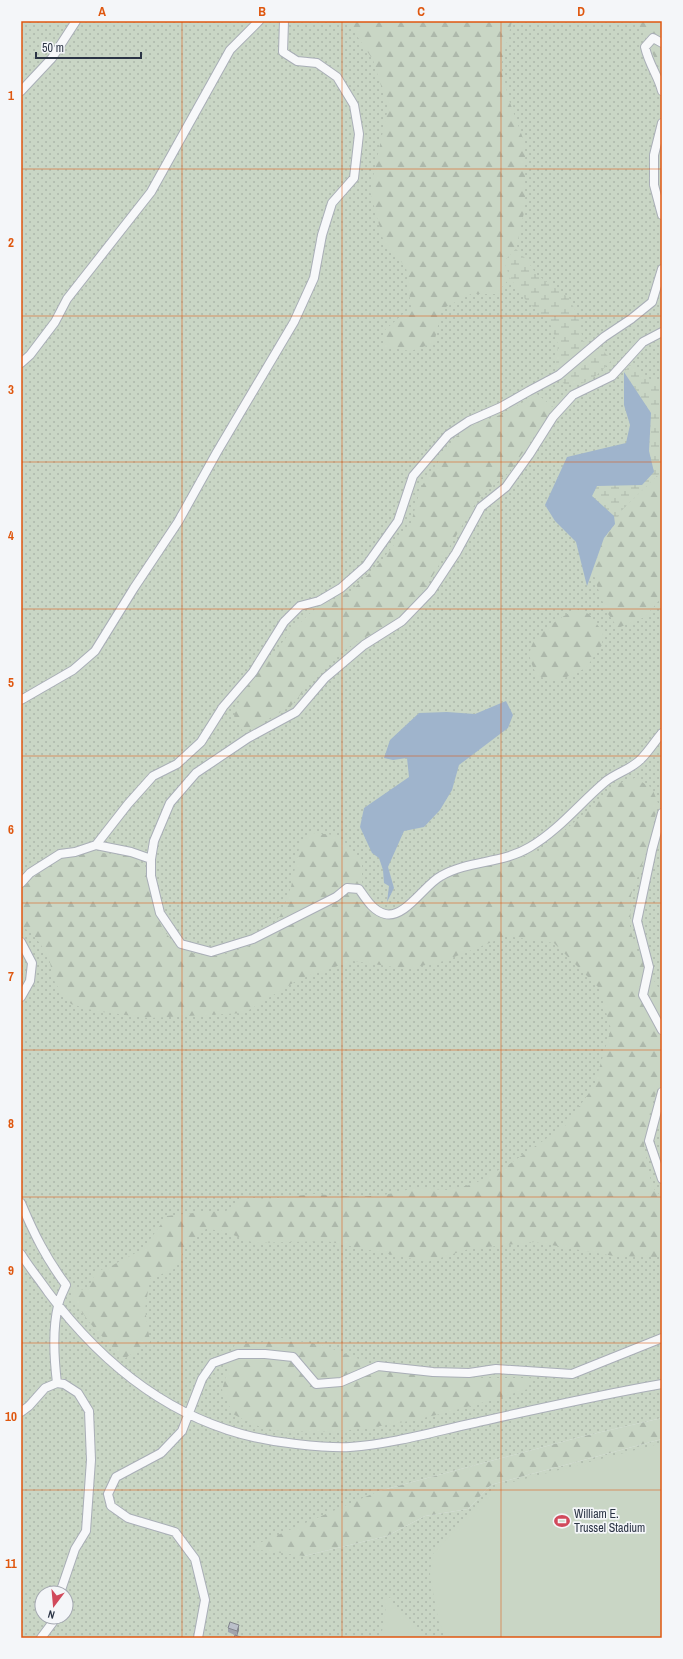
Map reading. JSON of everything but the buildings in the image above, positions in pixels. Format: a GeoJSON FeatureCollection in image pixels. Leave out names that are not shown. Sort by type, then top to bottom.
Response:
{"type":"FeatureCollection","features":[{"type":"Feature","properties":{"kind":"lane"},"geometry":{"type":"LineString","coordinates":[[21,91],[52,58],[76,21]]}},
{"type":"Feature","properties":{"kind":"lane"},"geometry":{"type":"LineString","coordinates":[[21,363],[30,356],[54,322],[67,299],[151,192],[230,50],[259,21]]}},
{"type":"Feature","properties":{"kind":"lane"},"geometry":{"type":"LineString","coordinates":[[21,700],[73,670],[94,651],[178,522],[217,452],[294,322],[314,278],[322,235],[332,203],[354,178],[359,134],[354,105],[337,77],[317,63],[297,61],[283,52],[284,21]]}},
{"type":"Feature","properties":{"kind":"lane"},"geometry":{"type":"LineString","coordinates":[[662,43],[653,38],[645,47],[648,60],[662,91]]}},
{"type":"Feature","properties":{"kind":"lane"},"geometry":{"type":"LineString","coordinates":[[662,124],[654,155],[654,185],[662,215]]}},
{"type":"Feature","properties":{"kind":"lane"},"geometry":{"type":"LineString","coordinates":[[96,845],[128,804],[153,776],[177,764],[200,742],[223,707],[253,672],[284,622],[300,606],[319,601],[341,588],[366,566],[398,521],[413,476],[448,435],[468,421],[501,408],[560,375],[604,337],[631,319],[652,302],[662,269]]}},
{"type":"Feature","properties":{"kind":"lane"},"geometry":{"type":"LineString","coordinates":[[662,332],[643,342],[612,376],[573,395],[553,417],[506,487],[482,507],[456,553],[431,591],[402,621],[358,650],[325,678],[296,712],[248,738],[196,773],[170,803],[154,841],[151,859],[151,876],[160,913],[181,944],[211,952],[253,939],[336,897],[347,888],[359,889],[372,906],[385,914],[397,913],[410,904],[440,876],[469,865],[501,860],[530,847],[564,822],[606,781],[641,760],[662,733]]}},
{"type":"Feature","properties":{"kind":"lane"},"geometry":{"type":"LineString","coordinates":[[662,813],[652,850],[637,921],[649,967],[643,996],[662,1030]]}},
{"type":"Feature","properties":{"kind":"lane"},"geometry":{"type":"LineString","coordinates":[[21,883],[30,873],[60,854],[75,852],[96,845],[131,852],[151,859]]}},
{"type":"Feature","properties":{"kind":"lane"},"geometry":{"type":"LineString","coordinates":[[21,942],[32,963],[30,981],[21,997]]}},
{"type":"Feature","properties":{"kind":"lane"},"geometry":{"type":"LineString","coordinates":[[662,1092],[649,1141],[662,1179]]}},
{"type":"Feature","properties":{"kind":"lane"},"geometry":{"type":"LineString","coordinates":[[21,1203],[36,1239],[52,1266],[66,1285],[58,1305],[54,1337],[54,1364],[57,1383]]}},
{"type":"Feature","properties":{"kind":"lane"},"geometry":{"type":"LineString","coordinates":[[21,1254],[79,1331],[117,1368],[150,1393],[189,1415],[253,1438],[313,1446],[348,1447],[371,1445],[546,1407],[662,1384]]}},
{"type":"Feature","properties":{"kind":"lane"},"geometry":{"type":"LineString","coordinates":[[198,1638],[205,1600],[195,1559],[175,1532],[128,1518],[112,1506],[108,1494],[116,1477],[161,1453],[182,1431],[202,1379],[213,1363],[238,1354],[265,1354],[292,1357],[316,1384],[342,1382],[378,1366],[433,1372],[469,1373],[496,1369],[572,1374],[662,1338]]}},
{"type":"Feature","properties":{"kind":"lane"},"geometry":{"type":"LineString","coordinates":[[21,1412],[30,1406],[45,1388],[57,1383],[64,1384],[78,1392],[89,1411],[91,1460],[86,1531],[75,1549],[63,1585]]}},
{"type":"Feature","properties":{"kind":"lane"},"geometry":{"type":"LineString","coordinates":[[41,1638],[51,1625]]}},
{"type":"Feature","properties":{"kind":"green space"},"geometry":{"type":"Polygon","coordinates":[[[21,21],[662,21],[662,1418],[584,1436],[379,1491],[304,1556],[387,1536],[425,1516],[468,1509],[490,1486],[494,1484],[662,1439],[662,1464],[472,1638],[21,1638],[21,21]]]}},
{"type":"Feature","properties":{"kind":"green space"},"geometry":{"type":"Polygon","coordinates":[[[347,21],[512,21],[501,66],[509,100],[525,144],[525,208],[516,249],[504,261],[510,278],[496,294],[471,294],[442,309],[434,343],[411,351],[384,347],[385,330],[411,307],[406,267],[384,243],[370,191],[388,108],[373,60],[347,21]]]}},
{"type":"Feature","properties":{"kind":"green space"},"geometry":{"type":"Polygon","coordinates":[[[634,21],[662,21],[662,74],[641,28],[634,21]]]}},
{"type":"Feature","properties":{"kind":"green space"},"geometry":{"type":"Polygon","coordinates":[[[516,249],[527,260],[536,274],[569,298],[578,316],[583,341],[602,350],[612,360],[592,379],[580,384],[565,385],[560,379],[556,364],[558,344],[550,324],[525,299],[510,278],[504,261],[516,249]]]}},
{"type":"Feature","properties":{"kind":"green space"},"geometry":{"type":"Polygon","coordinates":[[[630,365],[644,377],[662,383],[662,471],[621,511],[615,524],[613,516],[592,496],[597,485],[614,484],[654,472],[649,451],[651,413],[624,372],[630,365]]]}},
{"type":"Feature","properties":{"kind":"green space"},"geometry":{"type":"Polygon","coordinates":[[[537,394],[553,407],[532,440],[508,473],[479,497],[426,587],[391,624],[356,642],[326,664],[291,706],[244,733],[234,716],[242,693],[293,629],[317,607],[350,592],[378,565],[411,523],[421,487],[454,438],[477,423],[503,414],[537,394]]]}},
{"type":"Feature","properties":{"kind":"green space"},"geometry":{"type":"Polygon","coordinates":[[[662,471],[662,597],[645,617],[618,628],[606,611],[593,570],[604,538],[615,524],[621,511],[662,471]]]}},
{"type":"Feature","properties":{"kind":"green space"},"geometry":{"type":"Polygon","coordinates":[[[576,609],[589,614],[603,632],[602,645],[586,668],[558,681],[537,676],[530,658],[530,650],[533,642],[545,629],[576,609]]]}},
{"type":"Feature","properties":{"kind":"green space"},"geometry":{"type":"Polygon","coordinates":[[[635,778],[652,788],[658,803],[649,845],[631,895],[630,929],[639,956],[661,992],[662,998],[662,1077],[651,1107],[644,1145],[652,1187],[662,1197],[662,1257],[614,1256],[534,1242],[469,1249],[427,1262],[326,1241],[254,1243],[223,1231],[206,1229],[186,1247],[174,1269],[150,1279],[145,1309],[150,1342],[124,1359],[94,1328],[72,1299],[71,1288],[87,1290],[96,1272],[143,1249],[167,1216],[226,1211],[245,1197],[265,1199],[314,1194],[356,1197],[384,1195],[415,1188],[448,1190],[474,1184],[511,1163],[566,1125],[594,1086],[611,1029],[599,988],[554,943],[507,936],[444,961],[407,969],[353,961],[301,978],[244,1013],[149,1018],[95,1011],[71,1004],[55,983],[48,955],[33,934],[21,926],[21,889],[50,863],[64,856],[85,851],[130,856],[145,871],[153,902],[163,930],[176,945],[195,954],[220,956],[255,944],[280,916],[291,887],[300,844],[313,833],[335,835],[362,862],[362,882],[367,907],[384,915],[403,913],[434,885],[449,876],[470,869],[505,863],[539,851],[619,783],[635,778]]]}},
{"type":"Feature","properties":{"kind":"green space"},"geometry":{"type":"Polygon","coordinates":[[[281,1338],[322,1345],[393,1372],[484,1378],[531,1378],[528,1389],[424,1418],[372,1427],[318,1432],[289,1432],[268,1429],[243,1420],[233,1414],[222,1390],[235,1344],[259,1343],[281,1338]]]}},
{"type":"Feature","properties":{"kind":"green space"},"geometry":{"type":"Polygon","coordinates":[[[662,1418],[662,1439],[494,1484],[490,1486],[468,1509],[425,1516],[387,1536],[304,1556],[252,1549],[257,1544],[379,1491],[584,1436],[662,1418]]]}},
{"type":"Feature","properties":{"kind":"green space","name":"William E. Trussel Stadium"},"geometry":{"type":"Polygon","coordinates":[[[662,1443],[662,1638],[447,1638],[439,1623],[434,1598],[430,1574],[432,1555],[494,1487],[662,1443]]]}},
{"type":"Feature","properties":{"kind":"green space"},"geometry":{"type":"Polygon","coordinates":[[[391,1597],[393,1604],[426,1638],[381,1638],[386,1606],[384,1600],[391,1597]]]}},
{"type":"Feature","properties":{"kind":"water"},"geometry":{"type":"Polygon","coordinates":[[[624,372],[651,413],[649,451],[654,472],[642,485],[597,486],[592,496],[614,516],[615,524],[604,538],[587,586],[576,542],[555,521],[545,505],[567,457],[626,443],[630,425],[624,405],[624,372]]]}},
{"type":"Feature","properties":{"kind":"water"},"geometry":{"type":"Polygon","coordinates":[[[506,701],[513,715],[508,728],[459,765],[452,790],[440,810],[424,827],[404,831],[388,867],[394,888],[387,902],[389,886],[384,883],[383,870],[379,858],[372,853],[360,827],[364,808],[409,777],[407,758],[393,760],[384,758],[390,740],[419,713],[447,712],[475,714],[506,701]]]}},
{"type":"Feature","properties":{"kind":"place","name":"William E. Trussel Stadium"},"geometry":{"type":"Point","coordinates":[562,1521]}}]}
